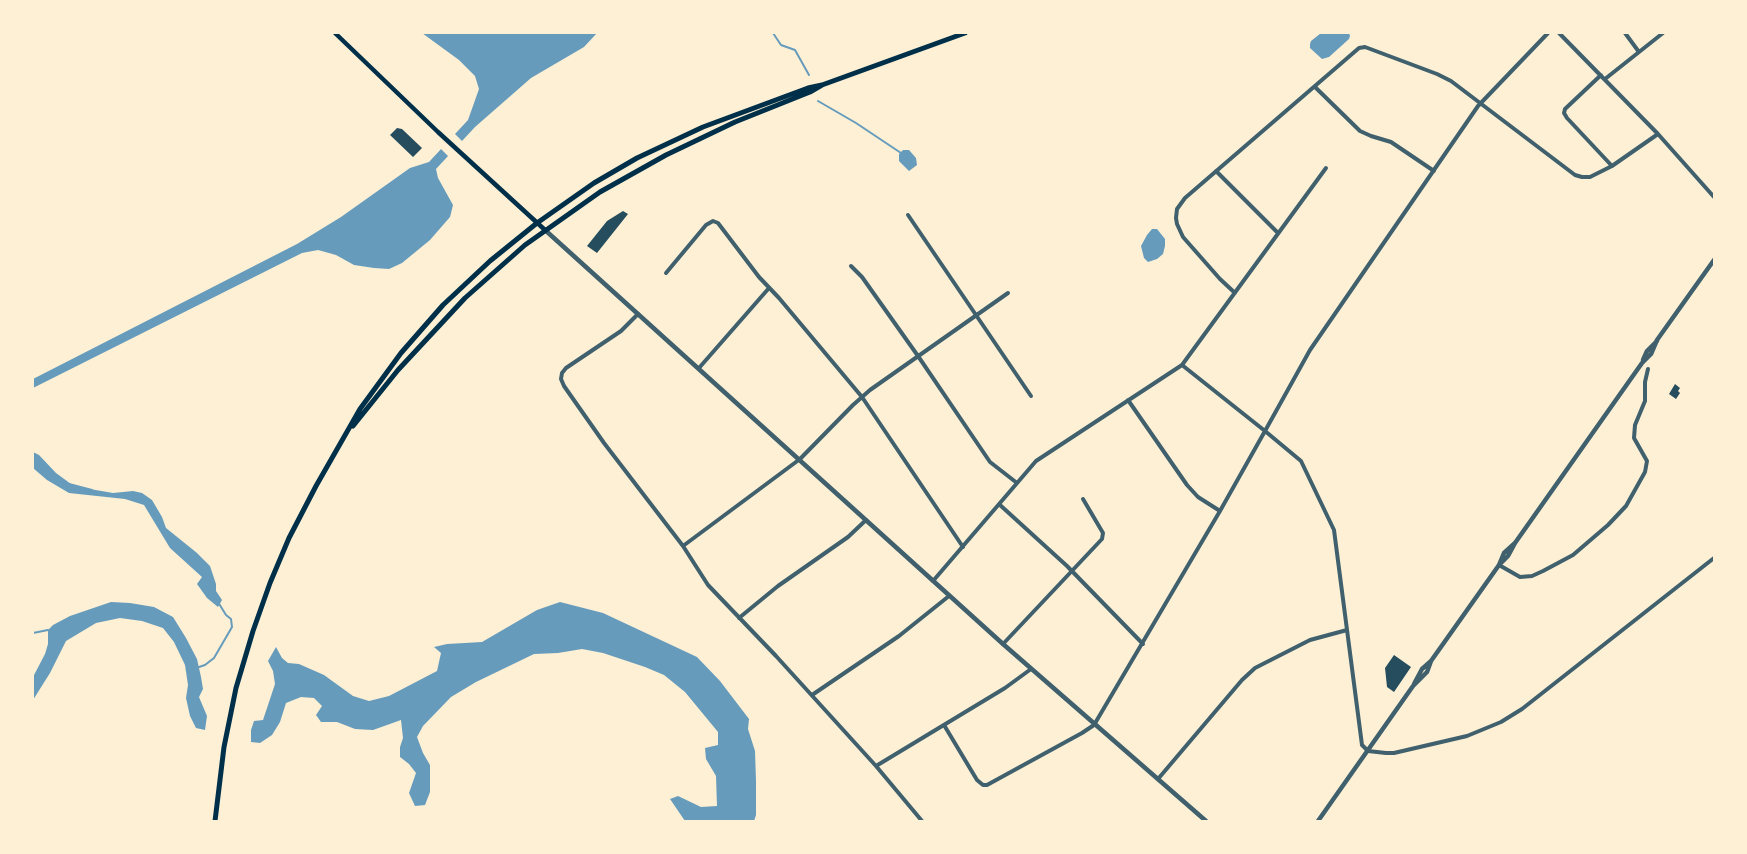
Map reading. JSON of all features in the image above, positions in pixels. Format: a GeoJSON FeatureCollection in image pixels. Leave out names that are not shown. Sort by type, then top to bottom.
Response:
{"type":"FeatureCollection","features":[{"type":"Feature","properties":{"kind":"main road"},"geometry":{"type":"LineString","coordinates":[[335,33],[545,230]]}},
{"type":"Feature","properties":{"kind":"main road"},"geometry":{"type":"LineString","coordinates":[[215,821],[227,730],[240,672],[278,564],[319,479],[364,403],[429,319],[468,280],[537,222],[594,183],[661,146],[753,107],[822,85],[965,33]]}},
{"type":"Feature","properties":{"kind":"main road"},"geometry":{"type":"LineString","coordinates":[[350,430],[420,344],[482,282],[545,230],[600,192],[666,155],[725,126],[822,85]]}},
{"type":"Feature","properties":{"kind":"street"},"geometry":{"type":"LineString","coordinates":[[944,725],[977,780],[987,785],[1094,725],[1220,511],[1310,350],[1480,104],[1548,33]]}},
{"type":"Feature","properties":{"kind":"street"},"geometry":{"type":"LineString","coordinates":[[1559,33],[1658,134],[1714,197]]}},
{"type":"Feature","properties":{"kind":"street"},"geometry":{"type":"LineString","coordinates":[[1625,33],[1640,52]]}},
{"type":"Feature","properties":{"kind":"street"},"geometry":{"type":"LineString","coordinates":[[1612,166],[1567,118],[1565,110],[1603,77],[1640,52],[1661,34]]}},
{"type":"Feature","properties":{"kind":"street"},"geometry":{"type":"LineString","coordinates":[[1235,293],[1187,242],[1176,218],[1177,209],[1181,202],[1216,171],[1361,47],[1437,74],[1460,87],[1575,175],[1585,178],[1612,166],[1658,134]]}},
{"type":"Feature","properties":{"kind":"street"},"geometry":{"type":"LineString","coordinates":[[1315,87],[1360,131],[1391,142],[1434,171]]}},
{"type":"Feature","properties":{"kind":"street"},"geometry":{"type":"LineString","coordinates":[[933,581],[1036,461],[1182,365],[1326,168]]}},
{"type":"Feature","properties":{"kind":"street"},"geometry":{"type":"LineString","coordinates":[[1216,171],[1278,233]]}},
{"type":"Feature","properties":{"kind":"street"},"geometry":{"type":"LineString","coordinates":[[908,215],[1031,396]]}},
{"type":"Feature","properties":{"kind":"street"},"geometry":{"type":"LineString","coordinates":[[666,273],[706,225],[716,221],[862,398],[963,547]]}},
{"type":"Feature","properties":{"kind":"street"},"geometry":{"type":"LineString","coordinates":[[545,230],[949,596],[1206,821]]}},
{"type":"Feature","properties":{"kind":"street"},"geometry":{"type":"LineString","coordinates":[[1318,821],[1413,686],[1427,672],[1431,661],[1499,565],[1504,553],[1515,543],[1642,363],[1651,354],[1658,340],[1714,260]]}},
{"type":"Feature","properties":{"kind":"street"},"geometry":{"type":"LineString","coordinates":[[851,266],[862,277],[990,462],[1017,483]]}},
{"type":"Feature","properties":{"kind":"street"},"geometry":{"type":"LineString","coordinates":[[699,368],[769,288]]}},
{"type":"Feature","properties":{"kind":"street"},"geometry":{"type":"LineString","coordinates":[[684,546],[800,459],[862,398],[1008,293]]}},
{"type":"Feature","properties":{"kind":"street"},"geometry":{"type":"LineString","coordinates":[[638,314],[621,331],[566,368],[561,379],[604,443],[684,546],[708,585],[812,695],[876,766],[921,821]]}},
{"type":"Feature","properties":{"kind":"street"},"geometry":{"type":"LineString","coordinates":[[1182,365],[1301,461],[1332,524],[1338,550],[1362,745],[1368,751],[1394,753],[1454,740],[1502,722],[1522,709],[1714,558]]}},
{"type":"Feature","properties":{"kind":"street"},"geometry":{"type":"LineString","coordinates":[[1499,565],[1520,577],[1532,576],[1543,571],[1573,555],[1614,520],[1626,506],[1645,472],[1647,461],[1634,438],[1635,425],[1645,401],[1648,369]]}},
{"type":"Feature","properties":{"kind":"street"},"geometry":{"type":"LineString","coordinates":[[1128,400],[1187,485],[1198,497],[1220,511]]}},
{"type":"Feature","properties":{"kind":"street"},"geometry":{"type":"LineString","coordinates":[[1003,644],[1103,536],[1083,499]]}},
{"type":"Feature","properties":{"kind":"street"},"geometry":{"type":"LineString","coordinates":[[1000,505],[1143,644]]}},
{"type":"Feature","properties":{"kind":"street"},"geometry":{"type":"LineString","coordinates":[[739,618],[778,586],[848,537],[866,520]]}},
{"type":"Feature","properties":{"kind":"street"},"geometry":{"type":"LineString","coordinates":[[812,695],[907,630],[949,596]]}},
{"type":"Feature","properties":{"kind":"street"},"geometry":{"type":"LineString","coordinates":[[1158,779],[1242,680],[1255,668],[1310,640],[1347,630]]}},
{"type":"Feature","properties":{"kind":"street"},"geometry":{"type":"LineString","coordinates":[[876,766],[1005,688],[1031,669]]}},
{"type":"Feature","properties":{"kind":"water"},"geometry":{"type":"Polygon","coordinates":[[[422,33],[597,33],[584,47],[531,78],[475,127],[436,169],[438,178],[453,205],[450,217],[430,240],[402,263],[389,269],[374,268],[354,265],[336,255],[318,250],[302,253],[33,388],[33,379],[297,244],[341,217],[410,168],[429,162],[468,120],[479,89],[475,76],[459,60],[422,33]]]}},
{"type":"Feature","properties":{"kind":"water"},"geometry":{"type":"Polygon","coordinates":[[[1321,33],[1349,33],[1350,36],[1329,57],[1322,59],[1310,48],[1311,41],[1321,33]]]}},
{"type":"Feature","properties":{"kind":"water"},"geometry":{"type":"Polygon","coordinates":[[[903,150],[909,150],[916,158],[917,165],[909,171],[899,161],[899,154],[903,150]]]}},
{"type":"Feature","properties":{"kind":"water"},"geometry":{"type":"Polygon","coordinates":[[[1152,229],[1157,229],[1165,239],[1165,246],[1163,254],[1148,262],[1144,258],[1141,246],[1152,229]]]}},
{"type":"Feature","properties":{"kind":"water"},"geometry":{"type":"Polygon","coordinates":[[[33,452],[71,484],[113,493],[133,491],[142,493],[152,500],[166,528],[210,566],[216,591],[222,600],[218,607],[207,598],[197,584],[202,577],[170,548],[144,505],[125,499],[69,493],[47,480],[33,468],[33,452]]]}},
{"type":"Feature","properties":{"kind":"water"},"geometry":{"type":"Polygon","coordinates":[[[111,602],[154,607],[173,617],[197,659],[203,689],[199,697],[207,716],[205,730],[196,728],[190,716],[186,698],[188,685],[185,665],[174,642],[163,628],[142,621],[120,618],[96,623],[66,641],[33,700],[33,677],[45,654],[48,630],[70,616],[111,602]]]}},
{"type":"Feature","properties":{"kind":"water"},"geometry":{"type":"Polygon","coordinates":[[[560,602],[603,613],[697,657],[720,681],[749,719],[748,729],[755,751],[756,815],[754,821],[685,821],[670,799],[678,796],[701,807],[717,806],[716,776],[706,759],[705,748],[718,745],[718,732],[685,692],[664,675],[603,653],[582,649],[534,654],[476,682],[451,697],[423,726],[417,737],[430,765],[430,792],[425,805],[415,806],[409,793],[416,773],[400,757],[403,738],[401,720],[373,730],[355,729],[337,722],[321,722],[316,715],[322,706],[314,698],[301,697],[286,703],[280,722],[272,735],[260,743],[251,742],[254,721],[263,720],[275,684],[273,671],[268,661],[276,647],[288,663],[299,664],[324,675],[353,696],[369,701],[389,696],[437,671],[441,653],[434,647],[482,642],[537,610],[560,602]]]}},
{"type":"Feature","properties":{"kind":"pier"},"geometry":{"type":"Polygon","coordinates":[[[453,132],[464,143],[450,158],[439,147],[453,132]]]}},
{"type":"Feature","properties":{"kind":"building"},"geometry":{"type":"Polygon","coordinates":[[[397,128],[402,129],[422,148],[413,157],[390,135],[397,128]]]}},
{"type":"Feature","properties":{"kind":"building"},"geometry":{"type":"Polygon","coordinates":[[[623,211],[628,214],[597,253],[587,246],[607,221],[623,211]]]}},
{"type":"Feature","properties":{"kind":"building"},"geometry":{"type":"Polygon","coordinates":[[[1675,384],[1680,388],[1676,399],[1669,394],[1675,384]]]}},
{"type":"Feature","properties":{"kind":"building"},"geometry":{"type":"Polygon","coordinates":[[[1394,655],[1411,667],[1394,692],[1387,687],[1385,668],[1394,655]]]}},
{"type":"Feature","properties":{"kind":"waterway"},"geometry":{"type":"LineString","coordinates":[[773,33],[781,45],[795,50],[809,75]]}},
{"type":"Feature","properties":{"kind":"waterway"},"geometry":{"type":"LineString","coordinates":[[818,101],[901,153]]}},
{"type":"Feature","properties":{"kind":"waterway"},"geometry":{"type":"LineString","coordinates":[[69,484],[92,490]]}},
{"type":"Feature","properties":{"kind":"waterway"},"geometry":{"type":"LineString","coordinates":[[199,667],[214,658],[232,627],[231,619],[218,602]]}},
{"type":"Feature","properties":{"kind":"waterway"},"geometry":{"type":"LineString","coordinates":[[33,633],[48,630]]}}]}
